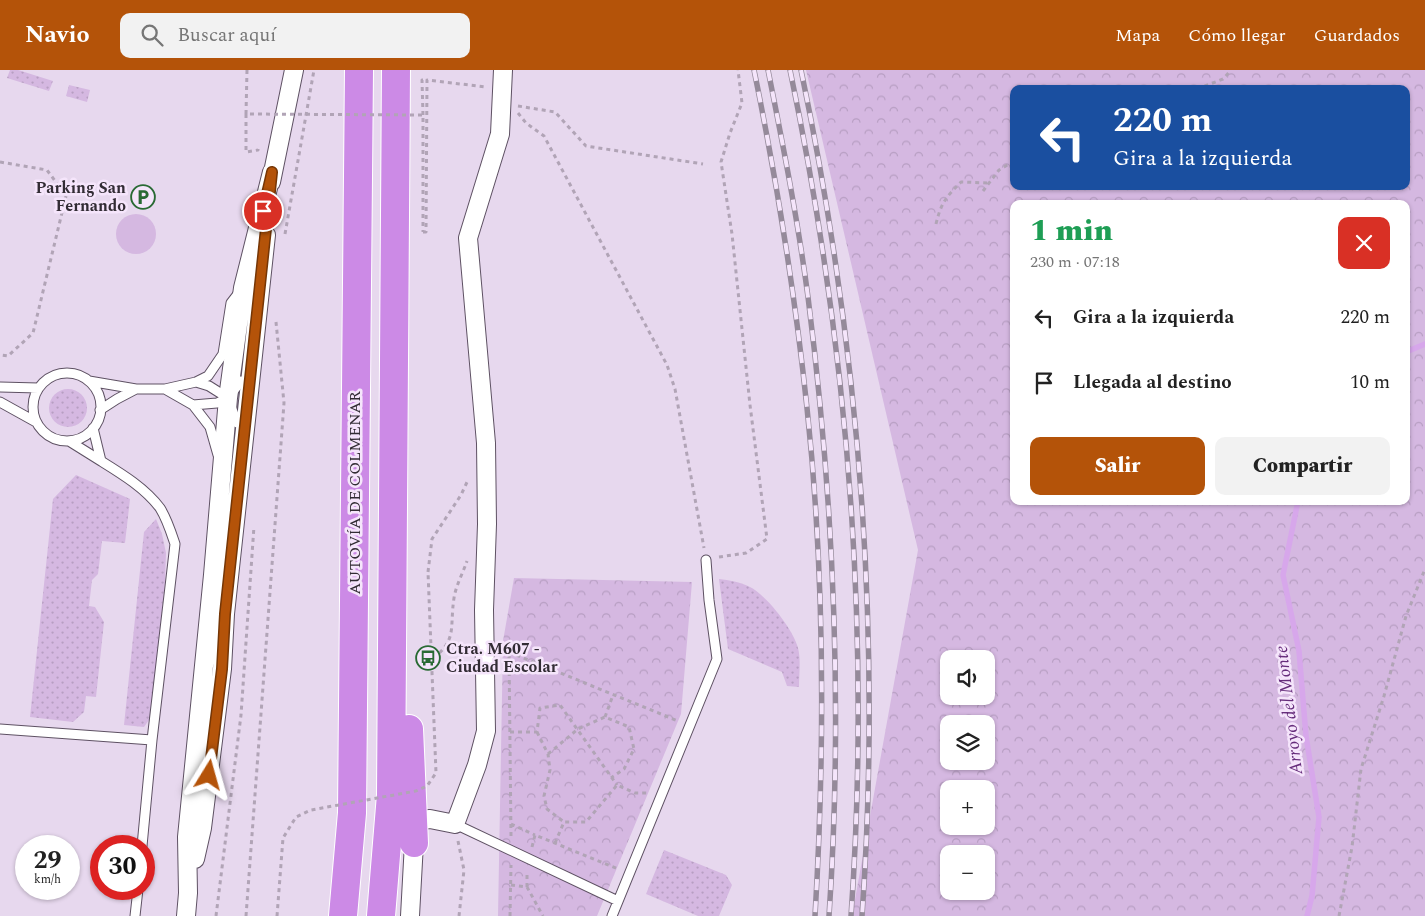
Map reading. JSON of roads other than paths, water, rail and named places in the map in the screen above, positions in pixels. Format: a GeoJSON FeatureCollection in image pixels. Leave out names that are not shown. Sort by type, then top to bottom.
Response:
{"type":"FeatureCollection","features":[{"type":"Feature","properties":{"kind":"highway","name":"AUTOVÍA DE COLMENAR"},"geometry":{"type":"LineString","coordinates":[[343,916],[352,813],[359,70]]}},
{"type":"Feature","properties":{"kind":"highway"},"geometry":{"type":"LineString","coordinates":[[381,916],[391,795],[396,70]]}},
{"type":"Feature","properties":{"kind":"highway"},"geometry":{"type":"LineString","coordinates":[[393,409],[413,832]]}},
{"type":"Feature","properties":{"kind":"street"},"geometry":{"type":"LineString","coordinates":[[186,916],[188,892],[187,837],[213,575],[228,398],[243,288],[272,172],[294,70]]}},
{"type":"Feature","properties":{"kind":"street"},"geometry":{"type":"LineString","coordinates":[[410,916],[413,832],[430,819],[455,824],[477,765],[486,731],[484,610],[487,524],[486,443],[468,238],[500,134],[503,70]]}},
{"type":"Feature","properties":{"kind":"street"},"geometry":{"type":"LineString","coordinates":[[241,381],[254,281],[272,172]]}},
{"type":"Feature","properties":{"kind":"street"},"geometry":{"type":"LineString","coordinates":[[188,892],[202,828],[222,669],[225,614],[272,172]]}},
{"type":"Feature","properties":{"kind":"street"},"geometry":{"type":"LineString","coordinates":[[225,614],[220,574],[237,423]]}},
{"type":"Feature","properties":{"kind":"lane"},"geometry":{"type":"LineString","coordinates":[[89,382],[136,389],[165,389],[196,382],[208,376],[223,354],[231,303],[243,288]]}},
{"type":"Feature","properties":{"kind":"lane"},"geometry":{"type":"LineString","coordinates":[[0,402],[36,422],[46,434],[57,440],[69,441],[80,438],[93,428],[100,410],[100,402],[96,391],[89,382],[79,375],[68,373],[56,374],[38,388],[33,399],[33,411],[36,422]]}},
{"type":"Feature","properties":{"kind":"lane"},"geometry":{"type":"LineString","coordinates":[[193,404],[217,403],[228,398],[241,381]]}},
{"type":"Feature","properties":{"kind":"lane"},"geometry":{"type":"LineString","coordinates":[[196,382],[208,386],[228,398],[237,423]]}},
{"type":"Feature","properties":{"kind":"lane"},"geometry":{"type":"LineString","coordinates":[[0,387],[38,388]]}},
{"type":"Feature","properties":{"kind":"lane"},"geometry":{"type":"LineString","coordinates":[[100,410],[136,389]]}},
{"type":"Feature","properties":{"kind":"lane"},"geometry":{"type":"LineString","coordinates":[[165,389],[193,404],[210,427],[222,466]]}},
{"type":"Feature","properties":{"kind":"lane"},"geometry":{"type":"LineString","coordinates":[[93,428],[102,461]]}},
{"type":"Feature","properties":{"kind":"lane"},"geometry":{"type":"LineString","coordinates":[[69,441],[124,475],[147,495],[160,508],[175,544],[143,835]]}},
{"type":"Feature","properties":{"kind":"lane"},"geometry":{"type":"LineString","coordinates":[[612,916],[717,659],[706,581],[706,560]]}},
{"type":"Feature","properties":{"kind":"lane"},"geometry":{"type":"LineString","coordinates":[[0,729],[152,740]]}},
{"type":"Feature","properties":{"kind":"lane"},"geometry":{"type":"LineString","coordinates":[[455,824],[618,901]]}},
{"type":"Feature","properties":{"kind":"lane"},"geometry":{"type":"LineString","coordinates":[[136,916],[137,900]]}},
{"type":"Feature","properties":{"kind":"waterway","name":"Arroyo del Monte"},"geometry":{"type":"LineString","coordinates":[[1410,350],[1425,344]]}},
{"type":"Feature","properties":{"kind":"waterway","name":"Arroyo del Monte"},"geometry":{"type":"LineString","coordinates":[[1297,505],[1283,575],[1299,651],[1306,736],[1319,817],[1312,896],[1307,916]]}},
{"type":"Feature","properties":{"kind":"railway"},"geometry":{"type":"LineString","coordinates":[[754,70],[778,196],[791,280],[813,471],[822,662],[822,725],[815,916]]}},
{"type":"Feature","properties":{"kind":"railway"},"geometry":{"type":"LineString","coordinates":[[768,70],[790,183],[808,297],[817,374],[830,529],[834,606],[835,761],[829,916]]}},
{"type":"Feature","properties":{"kind":"railway"},"geometry":{"type":"LineString","coordinates":[[790,70],[810,174],[827,279],[850,491],[856,597],[858,703],[856,810],[851,916]]}},
{"type":"Feature","properties":{"kind":"railway"},"geometry":{"type":"LineString","coordinates":[[801,70],[821,174],[838,279],[861,491],[867,597],[869,703],[868,810],[862,916]]}},
{"type":"Feature","properties":{"kind":"place","name":"Parking San Fernando"},"geometry":{"type":"Point","coordinates":[143,197]}},
{"type":"Feature","properties":{"kind":"place","name":"Ctra. M607 - Ciudad Escolar"},"geometry":{"type":"Point","coordinates":[428,658]}}]}
